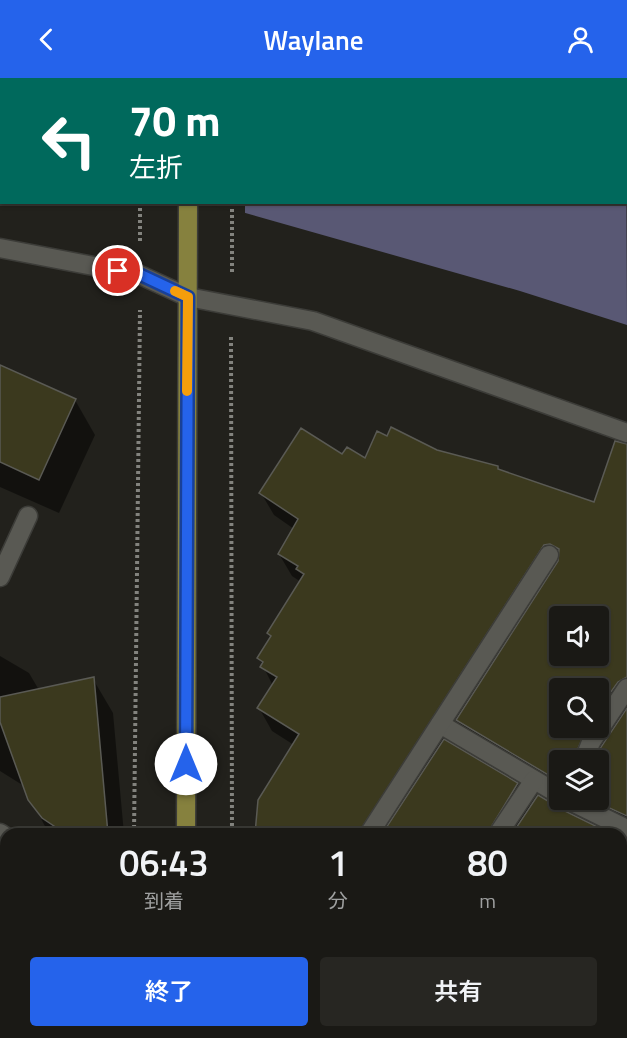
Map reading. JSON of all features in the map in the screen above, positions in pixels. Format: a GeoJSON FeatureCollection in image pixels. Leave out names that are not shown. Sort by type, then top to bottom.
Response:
{"type":"FeatureCollection","features":[{"type":"Feature","properties":{"kind":"highway"},"geometry":{"type":"LineString","coordinates":[[186,828],[188,204]]}},
{"type":"Feature","properties":{"kind":"street"},"geometry":{"type":"LineString","coordinates":[[0,248],[141,275],[188,297],[313,321],[627,433]]}},
{"type":"Feature","properties":{"kind":"street"},"geometry":{"type":"LineString","coordinates":[[0,577],[28,516]]}},
{"type":"Feature","properties":{"kind":"street"},"geometry":{"type":"LineString","coordinates":[[373,828],[549,555]]}},
{"type":"Feature","properties":{"kind":"street"},"geometry":{"type":"LineString","coordinates":[[588,750],[627,688]]}},
{"type":"Feature","properties":{"kind":"street"},"geometry":{"type":"LineString","coordinates":[[440,724],[549,789]]}},
{"type":"Feature","properties":{"kind":"street"},"geometry":{"type":"LineString","coordinates":[[502,828],[534,780]]}},
{"type":"Feature","properties":{"kind":"street"},"geometry":{"type":"LineString","coordinates":[[589,810],[625,828]]}},
{"type":"Feature","properties":{"kind":"path"},"geometry":{"type":"LineString","coordinates":[[134,828],[140,204]]}},
{"type":"Feature","properties":{"kind":"path"},"geometry":{"type":"LineString","coordinates":[[232,204],[232,828]]}},
{"type":"Feature","properties":{"kind":"water"},"geometry":{"type":"Polygon","coordinates":[[[214,204],[626,204],[627,325],[520,291],[214,204]]]}},
{"type":"Feature","properties":{"kind":"pier"},"geometry":{"type":"Polygon","coordinates":[[[245,204],[245,215],[209,205],[245,204]]]}},
{"type":"Feature","properties":{"kind":"building"},"geometry":{"type":"Polygon","coordinates":[[[0,365],[76,399],[39,480],[0,462],[0,365]]]}},
{"type":"Feature","properties":{"kind":"building"},"geometry":{"type":"Polygon","coordinates":[[[391,427],[437,450],[498,466],[498,469],[594,502],[615,441],[627,444],[627,677],[618,682],[609,695],[609,678],[549,678],[549,738],[583,738],[577,750],[549,750],[549,775],[456,720],[558,561],[559,549],[550,544],[544,545],[362,828],[256,828],[258,800],[299,734],[257,708],[277,677],[260,667],[263,662],[257,658],[271,636],[267,633],[304,574],[296,569],[298,566],[278,554],[298,519],[259,493],[301,428],[342,454],[347,447],[365,458],[377,431],[387,436],[391,427]]]}},
{"type":"Feature","properties":{"kind":"building"},"geometry":{"type":"Polygon","coordinates":[[[94,677],[107,828],[57,828],[42,818],[28,800],[0,722],[0,697],[94,677]]]}},
{"type":"Feature","properties":{"kind":"building"},"geometry":{"type":"Polygon","coordinates":[[[627,708],[627,816],[609,808],[609,750],[600,750],[627,708]]]}},
{"type":"Feature","properties":{"kind":"building"},"geometry":{"type":"Polygon","coordinates":[[[444,739],[518,783],[491,828],[386,828],[444,739]]]}},
{"type":"Feature","properties":{"kind":"building"},"geometry":{"type":"Polygon","coordinates":[[[538,795],[549,802],[549,810],[563,810],[600,828],[516,828],[538,795]]]}},
{"type":"Feature","properties":{"kind":"slow traffic"},"geometry":{"type":"LineString","coordinates":[[175,291],[188,297],[187,391]]}},
{"type":"Feature","properties":{"kind":"route"},"geometry":{"type":"LineString","coordinates":[[118,271],[141,275],[188,297],[186,764]]}}]}
